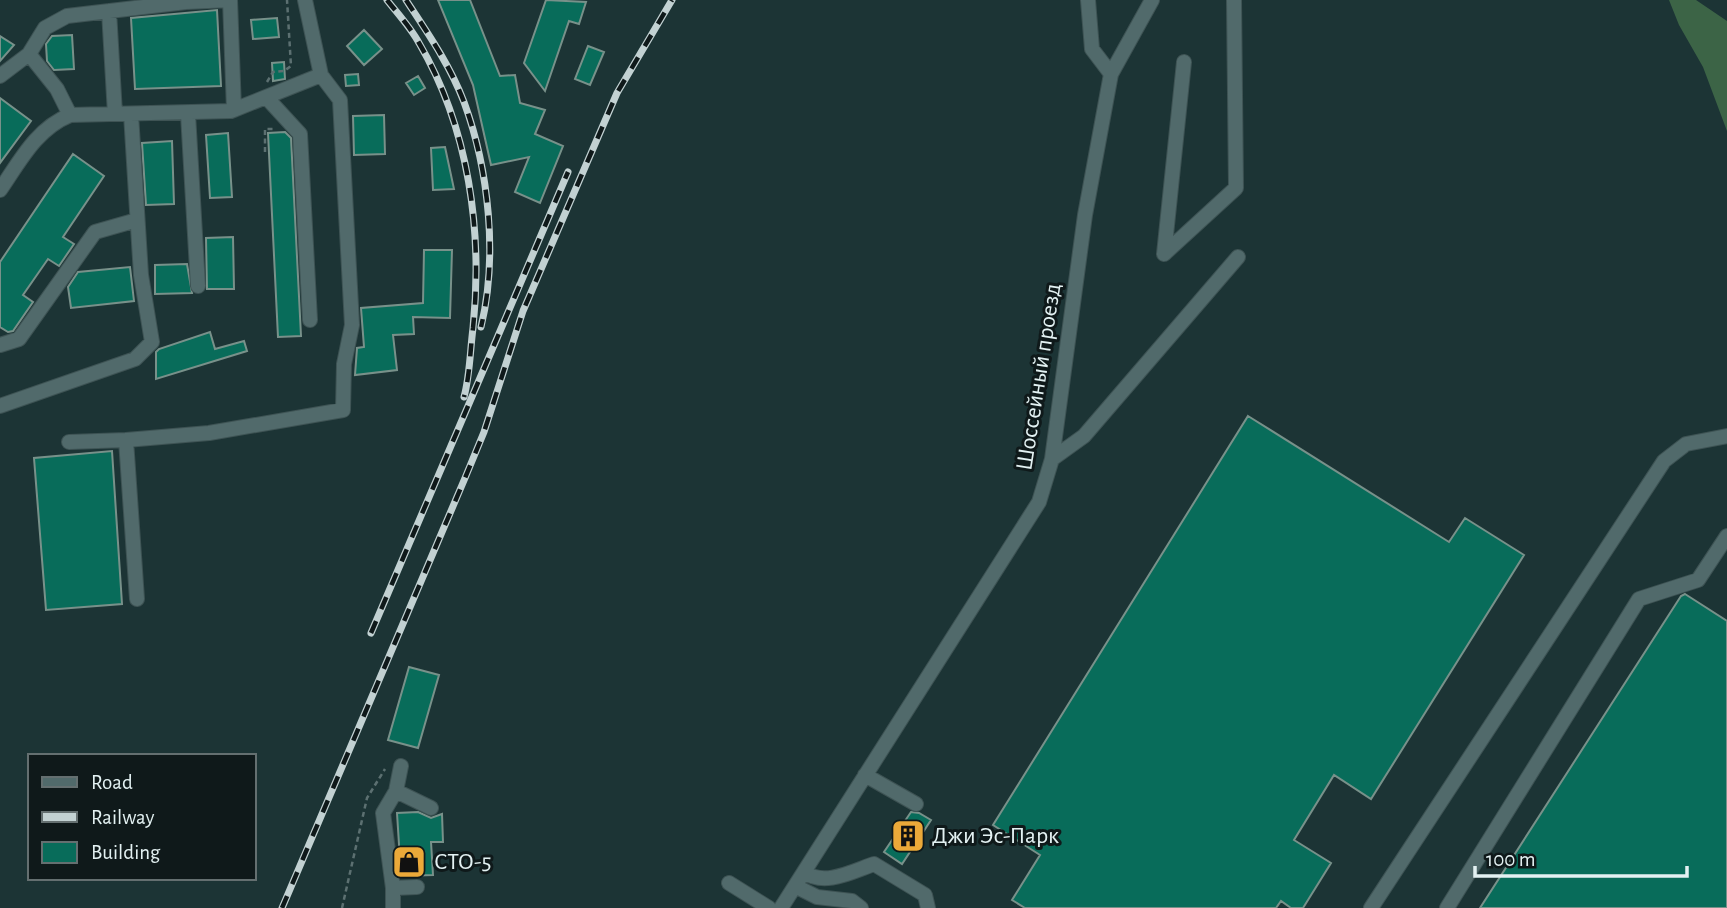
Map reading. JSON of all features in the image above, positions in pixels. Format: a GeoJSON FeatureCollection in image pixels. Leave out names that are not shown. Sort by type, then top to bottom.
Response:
{"type":"FeatureCollection","features":[{"type":"Feature","properties":{"kind":"street"},"geometry":{"type":"LineString","coordinates":[[0,76],[29,54],[45,28],[67,16],[186,2],[230,0],[234,110]]}},
{"type":"Feature","properties":{"kind":"street"},"geometry":{"type":"LineString","coordinates":[[69,442],[209,433],[343,410],[344,364],[352,325],[340,100],[321,75],[305,0]]}},
{"type":"Feature","properties":{"kind":"street"},"geometry":{"type":"LineString","coordinates":[[1088,0],[1091,49],[1111,74]]}},
{"type":"Feature","properties":{"kind":"street","name":"Шоссейный проезд"},"geometry":{"type":"LineString","coordinates":[[781,908],[1039,502],[1052,459],[1086,215],[1111,74],[1152,0]]}},
{"type":"Feature","properties":{"kind":"street"},"geometry":{"type":"LineString","coordinates":[[1184,62],[1164,254],[1236,188],[1234,0]]}},
{"type":"Feature","properties":{"kind":"street"},"geometry":{"type":"LineString","coordinates":[[109,11],[115,114]]}},
{"type":"Feature","properties":{"kind":"street"},"geometry":{"type":"LineString","coordinates":[[29,54],[57,89],[70,115]]}},
{"type":"Feature","properties":{"kind":"street"},"geometry":{"type":"LineString","coordinates":[[0,190],[37,136],[53,121],[70,115],[188,114],[234,110],[321,75]]}},
{"type":"Feature","properties":{"kind":"street"},"geometry":{"type":"LineString","coordinates":[[267,97],[300,134],[310,320]]}},
{"type":"Feature","properties":{"kind":"street"},"geometry":{"type":"LineString","coordinates":[[0,406],[135,359],[152,342],[137,220],[131,114]]}},
{"type":"Feature","properties":{"kind":"street"},"geometry":{"type":"LineString","coordinates":[[188,114],[198,286]]}},
{"type":"Feature","properties":{"kind":"street"},"geometry":{"type":"LineString","coordinates":[[0,345],[19,339],[94,232],[137,220]]}},
{"type":"Feature","properties":{"kind":"street"},"geometry":{"type":"LineString","coordinates":[[1052,459],[1084,436],[1238,257]]}},
{"type":"Feature","properties":{"kind":"street"},"geometry":{"type":"LineString","coordinates":[[1371,908],[1664,461],[1686,444],[1727,436]]}},
{"type":"Feature","properties":{"kind":"street"},"geometry":{"type":"LineString","coordinates":[[126,440],[137,599]]}},
{"type":"Feature","properties":{"kind":"street"},"geometry":{"type":"LineString","coordinates":[[1447,908],[1639,599],[1698,580],[1727,536]]}},
{"type":"Feature","properties":{"kind":"street"},"geometry":{"type":"LineString","coordinates":[[393,908],[383,813],[396,791],[401,766]]}},
{"type":"Feature","properties":{"kind":"street"},"geometry":{"type":"LineString","coordinates":[[865,775],[916,804]]}},
{"type":"Feature","properties":{"kind":"street"},"geometry":{"type":"LineString","coordinates":[[396,791],[431,808]]}},
{"type":"Feature","properties":{"kind":"street"},"geometry":{"type":"LineString","coordinates":[[804,872],[809,876],[835,878],[874,864],[925,895],[928,908]]}},
{"type":"Feature","properties":{"kind":"street"},"geometry":{"type":"LineString","coordinates":[[729,883],[769,908]]}},
{"type":"Feature","properties":{"kind":"street"},"geometry":{"type":"LineString","coordinates":[[796,886],[817,897],[852,901],[861,908]]}},
{"type":"Feature","properties":{"kind":"street"},"geometry":{"type":"LineString","coordinates":[[393,888],[417,887]]}},
{"type":"Feature","properties":{"kind":"path"},"geometry":{"type":"LineString","coordinates":[[273,72],[284,72],[290,66],[287,0]]}},
{"type":"Feature","properties":{"kind":"path"},"geometry":{"type":"LineString","coordinates":[[265,152],[265,130],[276,128]]}},
{"type":"Feature","properties":{"kind":"path"},"geometry":{"type":"LineString","coordinates":[[342,908],[367,798],[389,762],[401,766]]}},
{"type":"Feature","properties":{"kind":"green space"},"geometry":{"type":"Polygon","coordinates":[[[1669,0],[1696,0],[1727,21],[1727,131],[1703,67],[1679,25],[1669,0]]]}},
{"type":"Feature","properties":{"kind":"building"},"geometry":{"type":"Polygon","coordinates":[[[438,0],[470,0],[500,76],[515,75],[520,103],[545,110],[535,134],[563,146],[540,203],[515,192],[529,157],[491,165],[473,85],[438,0]]]}},
{"type":"Feature","properties":{"kind":"building"},"geometry":{"type":"Polygon","coordinates":[[[546,0],[586,2],[579,24],[569,21],[545,91],[524,63],[546,0]]]}},
{"type":"Feature","properties":{"kind":"building"},"geometry":{"type":"Polygon","coordinates":[[[217,10],[221,86],[135,89],[131,18],[217,10]]]}},
{"type":"Feature","properties":{"kind":"building"},"geometry":{"type":"Polygon","coordinates":[[[277,18],[279,37],[253,39],[251,20],[277,18]]]}},
{"type":"Feature","properties":{"kind":"building"},"geometry":{"type":"Polygon","coordinates":[[[364,30],[382,49],[364,65],[347,46],[364,30]]]}},
{"type":"Feature","properties":{"kind":"building"},"geometry":{"type":"Polygon","coordinates":[[[72,35],[74,69],[54,70],[47,61],[46,44],[52,36],[72,35]]]}},
{"type":"Feature","properties":{"kind":"building"},"geometry":{"type":"Polygon","coordinates":[[[0,36],[14,45],[0,61],[0,36]]]}},
{"type":"Feature","properties":{"kind":"building"},"geometry":{"type":"Polygon","coordinates":[[[588,46],[604,52],[590,85],[575,79],[588,46]]]}},
{"type":"Feature","properties":{"kind":"building"},"geometry":{"type":"Polygon","coordinates":[[[284,62],[285,79],[273,81],[272,63],[284,62]]]}},
{"type":"Feature","properties":{"kind":"building"},"geometry":{"type":"Polygon","coordinates":[[[358,74],[359,85],[346,86],[345,75],[358,74]]]}},
{"type":"Feature","properties":{"kind":"building"},"geometry":{"type":"Polygon","coordinates":[[[418,76],[425,88],[414,95],[406,83],[418,76]]]}},
{"type":"Feature","properties":{"kind":"building"},"geometry":{"type":"Polygon","coordinates":[[[0,98],[31,121],[0,163],[0,98]]]}},
{"type":"Feature","properties":{"kind":"building"},"geometry":{"type":"Polygon","coordinates":[[[384,115],[385,154],[354,155],[353,116],[384,115]]]}},
{"type":"Feature","properties":{"kind":"building"},"geometry":{"type":"Polygon","coordinates":[[[285,132],[291,138],[301,336],[278,337],[268,133],[285,132]]]}},
{"type":"Feature","properties":{"kind":"building"},"geometry":{"type":"Polygon","coordinates":[[[228,133],[232,197],[210,198],[206,135],[228,133]]]}},
{"type":"Feature","properties":{"kind":"building"},"geometry":{"type":"Polygon","coordinates":[[[172,141],[174,204],[146,205],[142,143],[172,141]]]}},
{"type":"Feature","properties":{"kind":"building"},"geometry":{"type":"Polygon","coordinates":[[[445,147],[454,189],[433,190],[431,148],[445,147]]]}},
{"type":"Feature","properties":{"kind":"building"},"geometry":{"type":"Polygon","coordinates":[[[73,154],[104,176],[63,237],[74,244],[59,266],[48,259],[23,295],[33,302],[13,331],[8,332],[0,327],[0,262],[73,154]]]}},
{"type":"Feature","properties":{"kind":"building"},"geometry":{"type":"Polygon","coordinates":[[[233,237],[234,289],[207,289],[206,238],[233,237]]]}},
{"type":"Feature","properties":{"kind":"building"},"geometry":{"type":"Polygon","coordinates":[[[424,250],[452,250],[450,318],[413,317],[414,334],[393,335],[397,370],[355,375],[357,348],[364,347],[361,308],[423,303],[424,250]]]}},
{"type":"Feature","properties":{"kind":"building"},"geometry":{"type":"Polygon","coordinates":[[[187,264],[192,293],[155,294],[155,265],[187,264]]]}},
{"type":"Feature","properties":{"kind":"building"},"geometry":{"type":"Polygon","coordinates":[[[130,267],[134,301],[71,308],[68,287],[78,272],[130,267]]]}},
{"type":"Feature","properties":{"kind":"building"},"geometry":{"type":"Polygon","coordinates":[[[210,332],[215,349],[244,341],[247,351],[156,379],[156,352],[159,349],[210,332]]]}},
{"type":"Feature","properties":{"kind":"building"},"geometry":{"type":"Polygon","coordinates":[[[1248,416],[1449,542],[1465,518],[1524,555],[1371,799],[1334,775],[1294,840],[1331,863],[1303,908],[1291,908],[1281,901],[1276,908],[1025,908],[1012,900],[1040,855],[993,825],[1248,416]]]}},
{"type":"Feature","properties":{"kind":"building"},"geometry":{"type":"Polygon","coordinates":[[[112,451],[122,604],[46,610],[34,458],[112,451]]]}},
{"type":"Feature","properties":{"kind":"building"},"geometry":{"type":"Polygon","coordinates":[[[1685,594],[1727,621],[1727,908],[1480,908],[1681,596],[1685,594]]]}},
{"type":"Feature","properties":{"kind":"building"},"geometry":{"type":"Polygon","coordinates":[[[409,667],[439,675],[418,748],[388,740],[409,667]]]}},
{"type":"Feature","properties":{"kind":"building"},"geometry":{"type":"Polygon","coordinates":[[[418,812],[431,818],[442,814],[443,842],[431,842],[433,875],[401,876],[397,813],[418,812]]]}},
{"type":"Feature","properties":{"kind":"building","name":"Джи Эс-Парк"},"geometry":{"type":"Polygon","coordinates":[[[911,812],[931,820],[902,864],[884,852],[911,812]]]}},
{"type":"Feature","properties":{"kind":"railway"},"geometry":{"type":"LineString","coordinates":[[387,0],[416,37],[436,76],[461,145],[468,181],[476,255],[476,292],[469,372],[464,397]]}},
{"type":"Feature","properties":{"kind":"railway"},"geometry":{"type":"LineString","coordinates":[[406,0],[452,75],[473,128],[480,156],[490,243],[481,327]]}},
{"type":"Feature","properties":{"kind":"railway"},"geometry":{"type":"LineString","coordinates":[[282,908],[484,432],[523,311],[617,93],[672,0]]}},
{"type":"Feature","properties":{"kind":"railway"},"geometry":{"type":"LineString","coordinates":[[371,633],[568,172]]}},
{"type":"Feature","properties":{"kind":"place","name":"Джи Эс-Парк"},"geometry":{"type":"Point","coordinates":[908,836]}},
{"type":"Feature","properties":{"kind":"place","name":"СТО-5"},"geometry":{"type":"Point","coordinates":[409,862]}}]}
